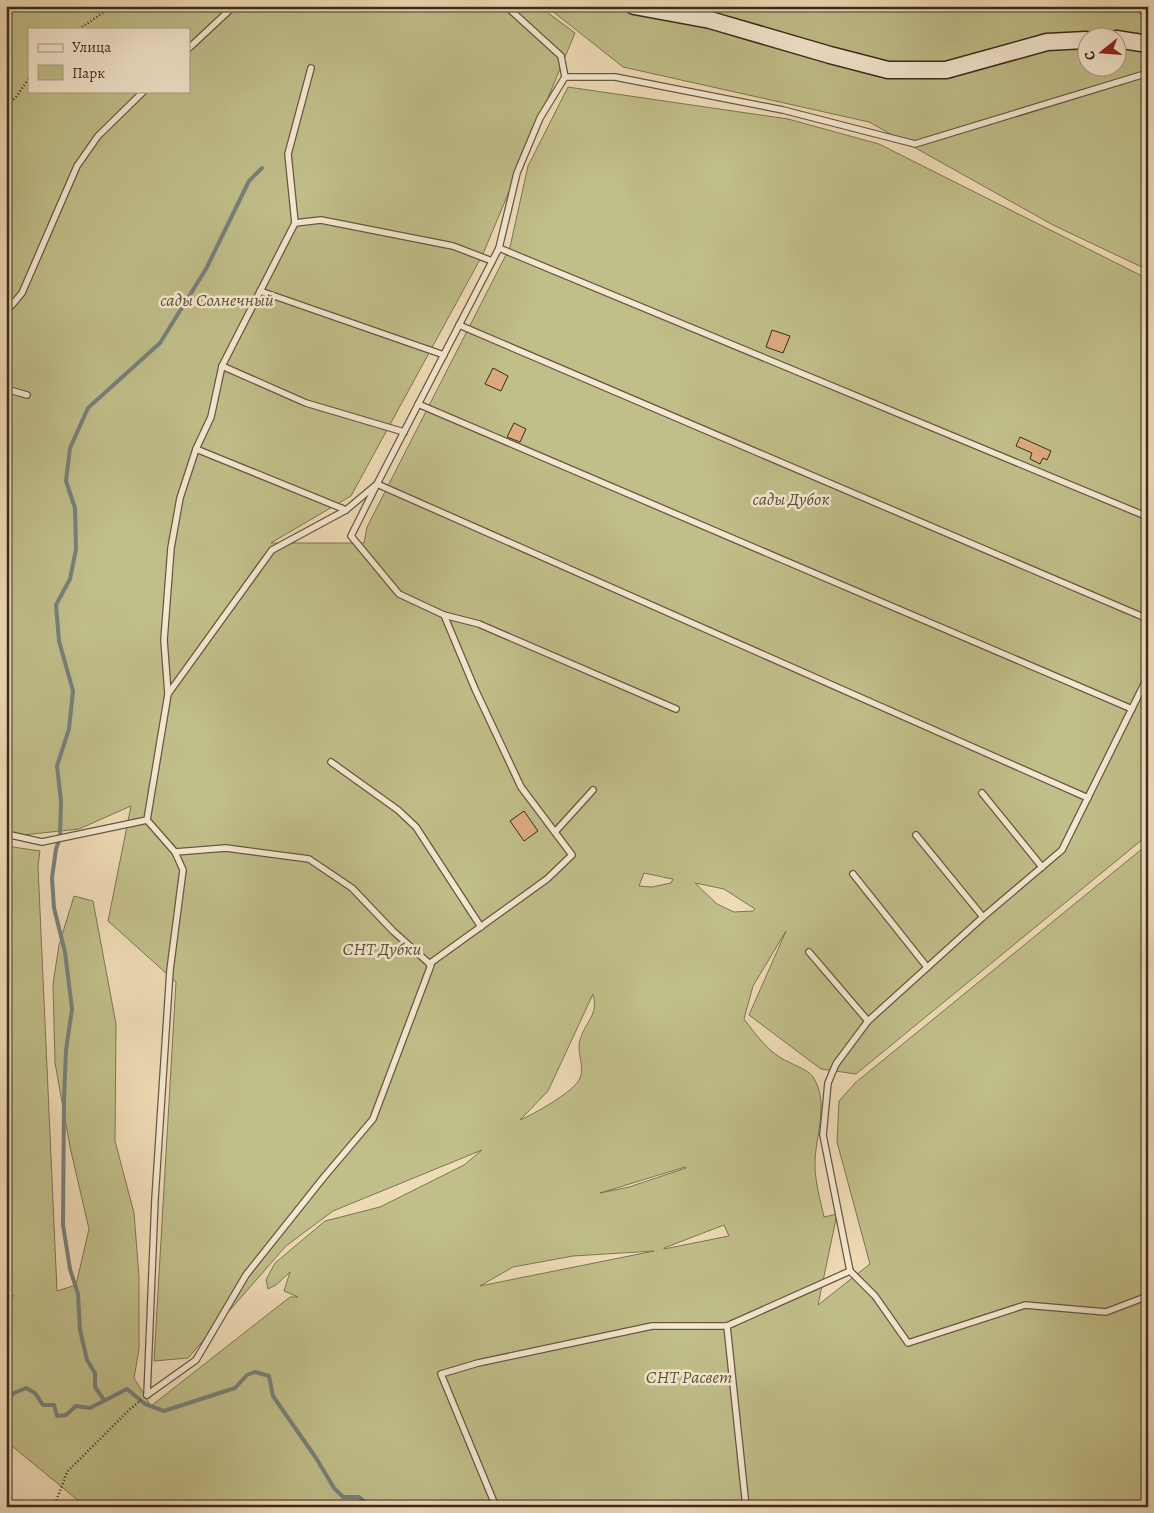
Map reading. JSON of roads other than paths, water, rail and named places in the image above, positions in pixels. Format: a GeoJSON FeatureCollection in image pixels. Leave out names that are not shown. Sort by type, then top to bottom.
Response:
{"type":"FeatureCollection","features":[{"type":"Feature","properties":{"kind":"street"},"geometry":{"type":"LineString","coordinates":[[634,6],[710,20],[888,70],[946,70],[1047,42],[1076,41]]}},
{"type":"Feature","properties":{"kind":"street"},"geometry":{"type":"LineString","coordinates":[[1126,40],[1148,44]]}},
{"type":"Feature","properties":{"kind":"lane"},"geometry":{"type":"LineString","coordinates":[[190,47],[234,6]]}},
{"type":"Feature","properties":{"kind":"lane"},"geometry":{"type":"LineString","coordinates":[[506,6],[560,56],[565,77],[540,118],[517,173],[499,248],[351,536],[399,594],[444,615],[479,624],[676,710]]}},
{"type":"Feature","properties":{"kind":"lane"},"geometry":{"type":"LineString","coordinates":[[147,820],[168,694],[164,640],[171,548],[180,498],[196,449],[210,416],[222,366],[294,223],[288,154],[311,68]]}},
{"type":"Feature","properties":{"kind":"lane"},"geometry":{"type":"LineString","coordinates":[[565,77],[615,77],[783,110],[915,144],[1148,73]]}},
{"type":"Feature","properties":{"kind":"lane"},"geometry":{"type":"LineString","coordinates":[[6,312],[22,293],[77,166],[98,136],[143,92]]}},
{"type":"Feature","properties":{"kind":"lane"},"geometry":{"type":"LineString","coordinates":[[294,223],[320,220],[453,246],[492,261]]}},
{"type":"Feature","properties":{"kind":"lane"},"geometry":{"type":"LineString","coordinates":[[499,248],[1148,517]]}},
{"type":"Feature","properties":{"kind":"lane"},"geometry":{"type":"LineString","coordinates":[[260,291],[444,355]]}},
{"type":"Feature","properties":{"kind":"lane"},"geometry":{"type":"LineString","coordinates":[[459,325],[1148,619]]}},
{"type":"Feature","properties":{"kind":"lane"},"geometry":{"type":"LineString","coordinates":[[222,366],[306,403],[404,432]]}},
{"type":"Feature","properties":{"kind":"lane"},"geometry":{"type":"LineString","coordinates":[[6,389],[27,395]]}},
{"type":"Feature","properties":{"kind":"lane"},"geometry":{"type":"LineString","coordinates":[[418,404],[1132,709]]}},
{"type":"Feature","properties":{"kind":"lane"},"geometry":{"type":"LineString","coordinates":[[196,449],[346,510]]}},
{"type":"Feature","properties":{"kind":"lane"},"geometry":{"type":"LineString","coordinates":[[168,694],[272,550],[346,510],[377,484]]}},
{"type":"Feature","properties":{"kind":"lane"},"geometry":{"type":"LineString","coordinates":[[377,484],[1088,798]]}},
{"type":"Feature","properties":{"kind":"lane"},"geometry":{"type":"LineString","coordinates":[[429,964],[547,879],[572,855],[521,787],[475,689],[444,615]]}},
{"type":"Feature","properties":{"kind":"lane"},"geometry":{"type":"LineString","coordinates":[[1148,676],[1062,850],[983,917],[868,1022],[836,1064],[828,1083],[823,1135],[850,1271],[875,1296],[908,1343],[1025,1305],[1106,1312],[1148,1296]]}},
{"type":"Feature","properties":{"kind":"lane"},"geometry":{"type":"LineString","coordinates":[[330,762],[398,810],[416,827],[481,927]]}},
{"type":"Feature","properties":{"kind":"lane"},"geometry":{"type":"LineString","coordinates":[[555,832],[592,790]]}},
{"type":"Feature","properties":{"kind":"lane"},"geometry":{"type":"LineString","coordinates":[[982,793],[1042,867]]}},
{"type":"Feature","properties":{"kind":"lane"},"geometry":{"type":"LineString","coordinates":[[6,834],[42,842],[147,820]]}},
{"type":"Feature","properties":{"kind":"lane"},"geometry":{"type":"LineString","coordinates":[[147,820],[175,852],[183,870],[169,990],[155,1199],[147,1395],[196,1360],[246,1276],[324,1177],[373,1119],[431,965],[393,931],[352,888],[308,859],[226,848],[175,852]]}},
{"type":"Feature","properties":{"kind":"lane"},"geometry":{"type":"LineString","coordinates":[[916,835],[983,917]]}},
{"type":"Feature","properties":{"kind":"lane"},"geometry":{"type":"LineString","coordinates":[[854,874],[927,967]]}},
{"type":"Feature","properties":{"kind":"lane"},"geometry":{"type":"LineString","coordinates":[[809,952],[868,1022]]}},
{"type":"Feature","properties":{"kind":"lane"},"geometry":{"type":"LineString","coordinates":[[496,1507],[441,1374],[478,1363],[652,1326],[727,1326],[850,1271]]}},
{"type":"Feature","properties":{"kind":"lane"},"geometry":{"type":"LineString","coordinates":[[727,1326],[746,1507]]}},
{"type":"Feature","properties":{"kind":"waterway"},"geometry":{"type":"LineString","coordinates":[[104,1400],[95,1387],[95,1373],[87,1360],[80,1330],[78,1294],[70,1269],[63,1225],[66,1050],[72,1009],[65,952],[54,908],[52,878],[56,849],[60,838],[61,801],[57,766],[69,729],[73,691],[59,641],[56,605],[70,579],[76,549],[75,508],[66,481],[70,448],[88,408],[160,343],[206,269],[249,181],[262,168]]}},
{"type":"Feature","properties":{"kind":"waterway"},"geometry":{"type":"LineString","coordinates":[[6,1401],[14,1393],[26,1388],[35,1393],[43,1405],[54,1405],[57,1416],[66,1415],[76,1406],[90,1408],[127,1389],[145,1404],[164,1411],[235,1388],[247,1375],[255,1372],[269,1376],[273,1396],[316,1458],[334,1488],[343,1497],[359,1497],[370,1507]]}},
{"type":"Feature","properties":{"kind":"park label","name":"сады Солнечный"},"geometry":{"type":"Point","coordinates":[217,300]}},
{"type":"Feature","properties":{"kind":"park label","name":"сады Дубок"},"geometry":{"type":"Point","coordinates":[791,499]}},
{"type":"Feature","properties":{"kind":"park label","name":"СНТ Дубки"},"geometry":{"type":"Point","coordinates":[382,949]}},
{"type":"Feature","properties":{"kind":"park label","name":"СНТ Расвет"},"geometry":{"type":"Point","coordinates":[689,1377]}}]}
